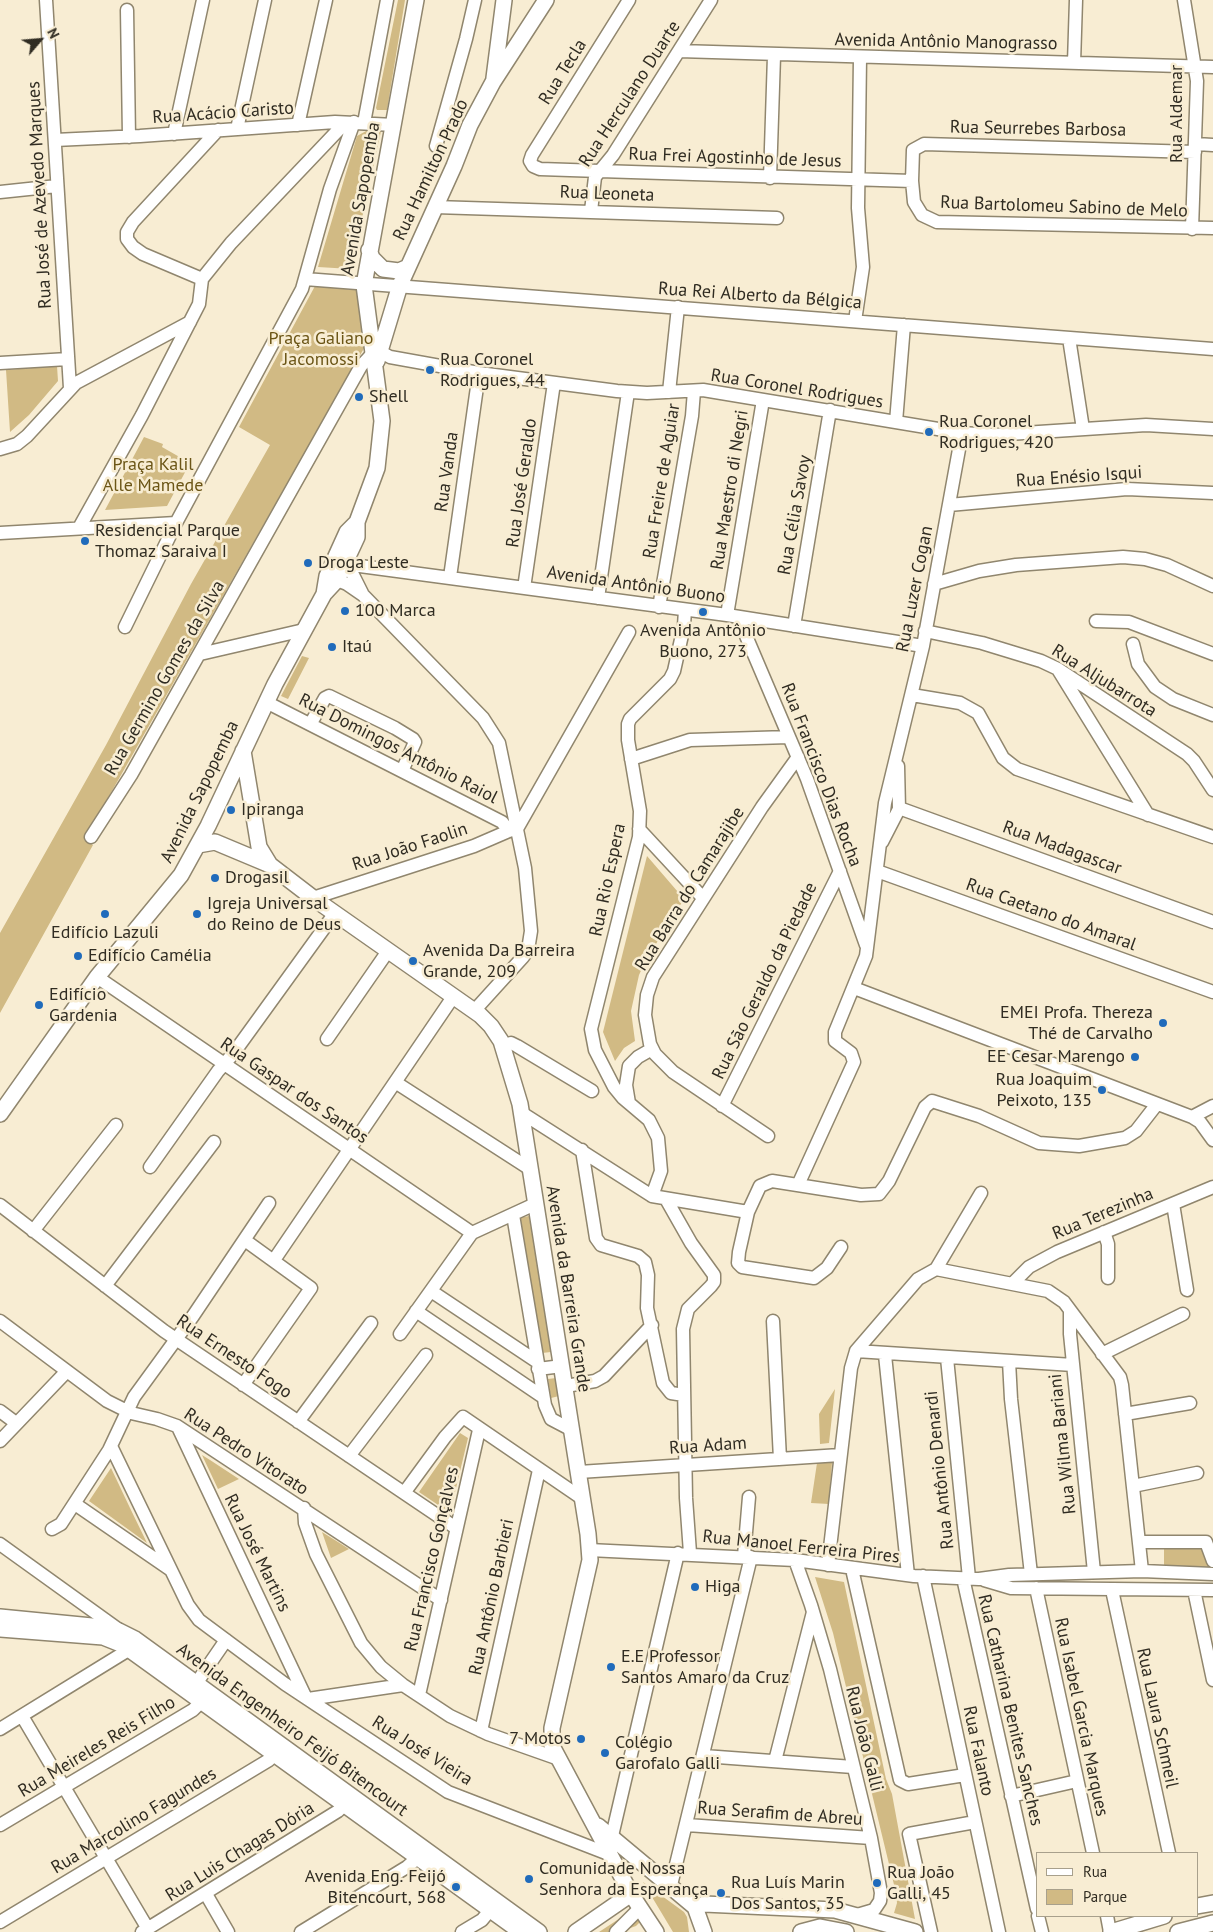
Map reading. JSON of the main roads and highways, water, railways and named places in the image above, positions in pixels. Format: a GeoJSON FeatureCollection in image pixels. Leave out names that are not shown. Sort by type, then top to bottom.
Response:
{"type":"FeatureCollection","features":[{"type":"Feature","properties":{"kind":"main road","name":"Avenida Sapopemba"},"geometry":{"type":"LineString","coordinates":[[0,1114],[97,977],[176,881],[198,846],[266,702],[341,559],[356,537],[358,522],[377,468],[381,445],[382,420],[375,353],[364,286],[369,250],[416,0]]}},
{"type":"Feature","properties":{"kind":"main road"},"geometry":{"type":"LineString","coordinates":[[493,82],[504,0]]}},
{"type":"Feature","properties":{"kind":"main road","name":"Rua Hamilton Prado"},"geometry":{"type":"LineString","coordinates":[[375,353],[406,268],[435,207],[470,125],[493,82],[546,0]]}},
{"type":"Feature","properties":{"kind":"main road"},"geometry":{"type":"LineString","coordinates":[[369,250],[372,258],[383,269],[399,271],[406,268]]}},
{"type":"Feature","properties":{"kind":"main road","name":"Avenida da Barreira Grande"},"geometry":{"type":"LineString","coordinates":[[243,751],[258,841],[261,852],[270,865]]}},
{"type":"Feature","properties":{"kind":"main road"},"geometry":{"type":"LineString","coordinates":[[230,778],[240,776],[248,781]]}},
{"type":"Feature","properties":{"kind":"main road"},"geometry":{"type":"LineString","coordinates":[[198,846],[215,842],[208,826]]}},
{"type":"Feature","properties":{"kind":"main road"},"geometry":{"type":"LineString","coordinates":[[245,854],[253,850],[258,841]]}},
{"type":"Feature","properties":{"kind":"main road","name":"Avenida da Barreira Grande"},"geometry":{"type":"LineString","coordinates":[[215,842],[270,865],[313,898],[474,1011],[491,1026],[502,1046],[513,1076],[522,1113],[535,1204],[566,1386],[590,1560],[552,1728],[552,1746],[631,1894],[656,1932]]}},
{"type":"Feature","properties":{"kind":"main road","name":"Avenida Engenheiro Feijó Bitencourt"},"geometry":{"type":"LineString","coordinates":[[0,1617],[84,1624],[120,1631],[135,1639],[193,1688],[279,1751],[494,1906],[539,1932]]}},
{"type":"Feature","properties":{"kind":"main road","name":"Avenida Engenheiro Feijó Bitencourt"},"geometry":{"type":"LineString","coordinates":[[0,1629],[102,1637],[130,1649],[193,1688]]}},
{"type":"Feature","properties":{"kind":"main road","name":"Avenida da Barreira Grande"},"geometry":{"type":"LineString","coordinates":[[594,1822],[612,1836],[635,1859],[671,1885],[695,1906],[704,1932]]}},
{"type":"Feature","properties":{"kind":"main road"},"geometry":{"type":"LineString","coordinates":[[611,1855],[635,1859]]}},
{"type":"Feature","properties":{"kind":"main road"},"geometry":{"type":"LineString","coordinates":[[576,1932],[631,1894]]}},
{"type":"Feature","properties":{"kind":"main road"},"geometry":{"type":"LineString","coordinates":[[1198,1906],[1213,1903]]}},
{"type":"Feature","properties":{"kind":"main road"},"geometry":{"type":"LineString","coordinates":[[695,1906],[704,1904],[835,1910],[857,1914],[915,1932]]}},
{"type":"Feature","properties":{"kind":"main road","name":"Avenida Engenheiro Feijó Bitencourt"},"geometry":{"type":"LineString","coordinates":[[494,1906],[521,1932]]}},
{"type":"Feature","properties":{"kind":"main road"},"geometry":{"type":"LineString","coordinates":[[590,1932],[627,1908],[640,1908]]}},
{"type":"Feature","properties":{"kind":"main road"},"geometry":{"type":"LineString","coordinates":[[1111,1932],[1161,1917]]}},
{"type":"Feature","properties":{"kind":"main road"},"geometry":{"type":"LineString","coordinates":[[1178,1932],[1198,1929],[1213,1923]]}},
{"type":"Feature","properties":{"kind":"main road"},"geometry":{"type":"LineString","coordinates":[[801,1932],[820,1927],[846,1932]]}},
{"type":"Feature","properties":{"kind":"place","name":"Rua Coronel Rodrigues, 44"},"geometry":{"type":"Point","coordinates":[430,370]}},
{"type":"Feature","properties":{"kind":"place","name":"Shell"},"geometry":{"type":"Point","coordinates":[359,397]}},
{"type":"Feature","properties":{"kind":"place","name":"Rua Coronel Rodrigues, 420"},"geometry":{"type":"Point","coordinates":[929,432]}},
{"type":"Feature","properties":{"kind":"place","name":"Residencial Parque Thomaz Saraiva I"},"geometry":{"type":"Point","coordinates":[85,541]}},
{"type":"Feature","properties":{"kind":"place","name":"Droga Leste"},"geometry":{"type":"Point","coordinates":[308,563]}},
{"type":"Feature","properties":{"kind":"place","name":"100 Marca"},"geometry":{"type":"Point","coordinates":[345,611]}},
{"type":"Feature","properties":{"kind":"place","name":"Avenida Antônio Buono, 273"},"geometry":{"type":"Point","coordinates":[703,612]}},
{"type":"Feature","properties":{"kind":"place","name":"Itaú"},"geometry":{"type":"Point","coordinates":[332,647]}},
{"type":"Feature","properties":{"kind":"place","name":"Ipiranga"},"geometry":{"type":"Point","coordinates":[231,810]}},
{"type":"Feature","properties":{"kind":"place","name":"Drogasil"},"geometry":{"type":"Point","coordinates":[215,878]}},
{"type":"Feature","properties":{"kind":"place","name":"Edifício Lazuli"},"geometry":{"type":"Point","coordinates":[105,914]}},
{"type":"Feature","properties":{"kind":"place","name":"Igreja Universal do Reino de Deus"},"geometry":{"type":"Point","coordinates":[197,914]}},
{"type":"Feature","properties":{"kind":"place","name":"Edifício Camélia"},"geometry":{"type":"Point","coordinates":[78,956]}},
{"type":"Feature","properties":{"kind":"place","name":"Avenida Da Barreira Grande, 209"},"geometry":{"type":"Point","coordinates":[413,961]}},
{"type":"Feature","properties":{"kind":"place","name":"Edifício Gardenia"},"geometry":{"type":"Point","coordinates":[39,1005]}},
{"type":"Feature","properties":{"kind":"place","name":"EMEI Profa. Thereza Thé de Carvalho"},"geometry":{"type":"Point","coordinates":[1163,1023]}},
{"type":"Feature","properties":{"kind":"place","name":"EE Cesar Marengo"},"geometry":{"type":"Point","coordinates":[1135,1057]}},
{"type":"Feature","properties":{"kind":"place","name":"Rua Joaquim Peixoto, 135"},"geometry":{"type":"Point","coordinates":[1102,1090]}},
{"type":"Feature","properties":{"kind":"place","name":"Higa"},"geometry":{"type":"Point","coordinates":[695,1587]}},
{"type":"Feature","properties":{"kind":"place","name":"E.E Professor Santos Amaro da Cruz"},"geometry":{"type":"Point","coordinates":[611,1667]}},
{"type":"Feature","properties":{"kind":"place","name":"7 Motos"},"geometry":{"type":"Point","coordinates":[581,1739]}},
{"type":"Feature","properties":{"kind":"place","name":"Colégio Garofalo Galli"},"geometry":{"type":"Point","coordinates":[605,1753]}},
{"type":"Feature","properties":{"kind":"place","name":"Comunidade Nossa Senhora da Esperança"},"geometry":{"type":"Point","coordinates":[529,1879]}},
{"type":"Feature","properties":{"kind":"place","name":"Rua João Galli, 45"},"geometry":{"type":"Point","coordinates":[877,1883]}},
{"type":"Feature","properties":{"kind":"place","name":"Avenida Eng. Feijó Bitencourt, 568"},"geometry":{"type":"Point","coordinates":[456,1887]}},
{"type":"Feature","properties":{"kind":"place","name":"Rua Luís Marin Dos Santos, 35"},"geometry":{"type":"Point","coordinates":[721,1893]}},
{"type":"Feature","properties":{"kind":"park label","name":"Praça Galiano Jacomossi"},"geometry":{"type":"Point","coordinates":[321,349]}},
{"type":"Feature","properties":{"kind":"park label","name":"Praça Kalil Alle Mamede"},"geometry":{"type":"Point","coordinates":[153,475]}}]}
